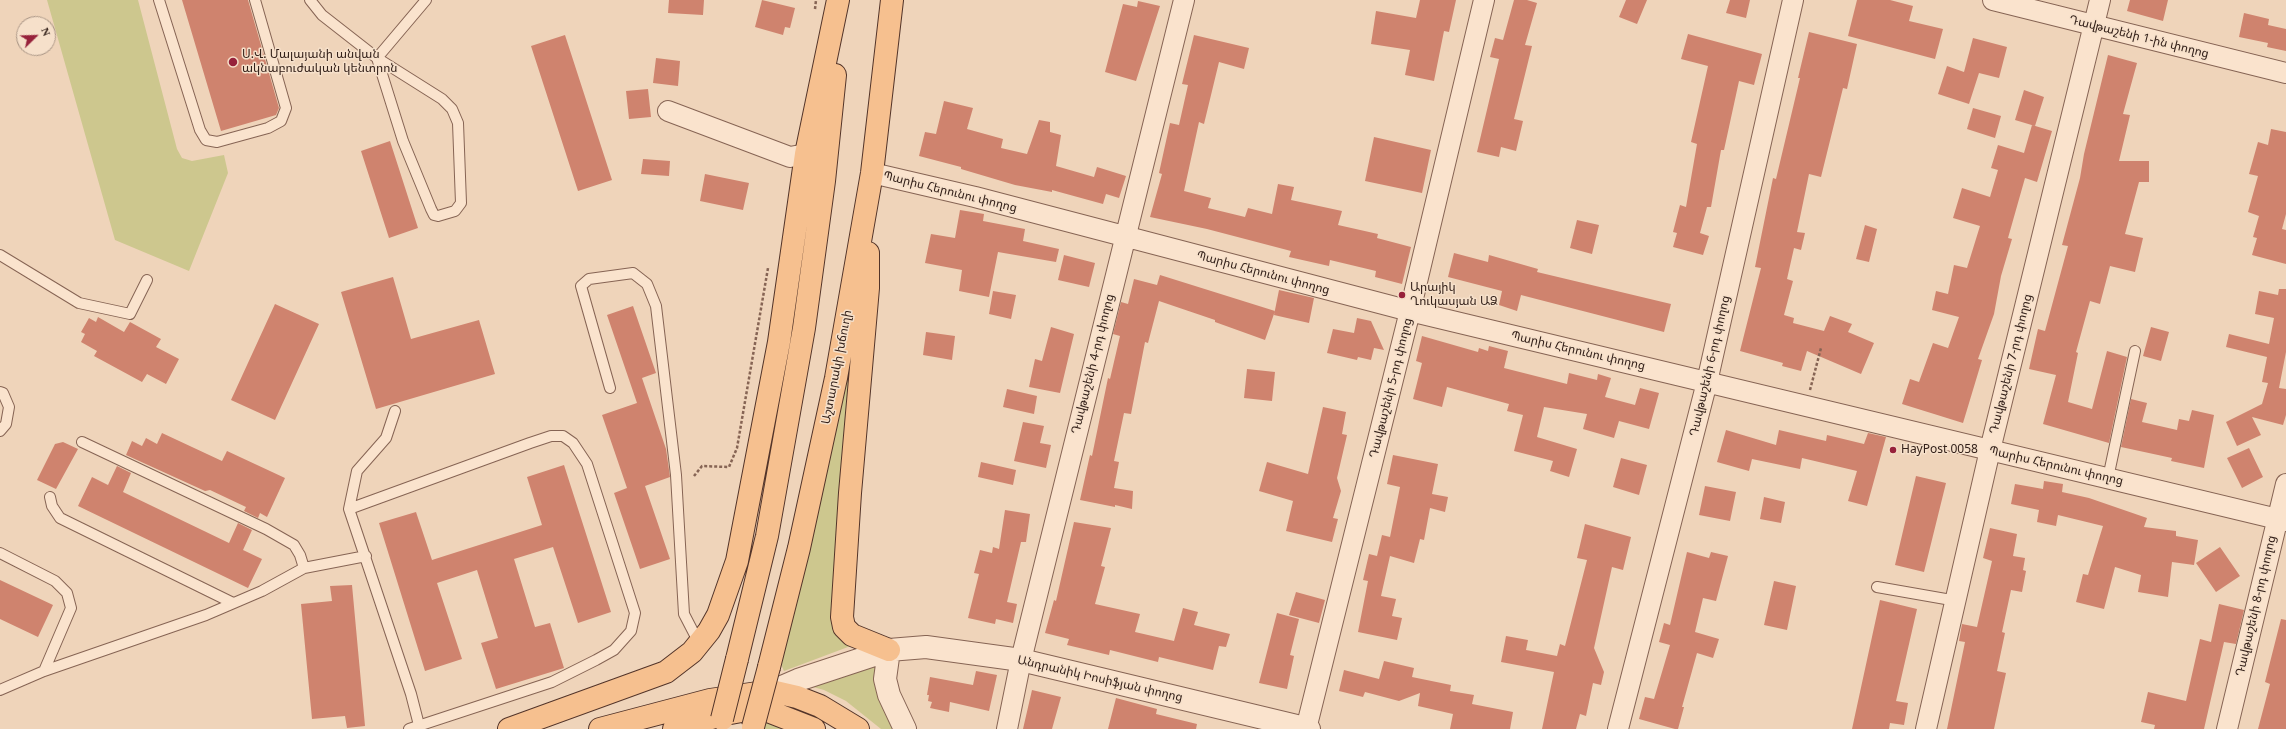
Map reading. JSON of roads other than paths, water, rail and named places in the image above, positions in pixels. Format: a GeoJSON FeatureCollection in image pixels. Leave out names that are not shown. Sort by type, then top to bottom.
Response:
{"type":"FeatureCollection","features":[{"type":"Feature","properties":{"kind":"main road"},"geometry":{"type":"LineString","coordinates":[[509,729],[666,672],[692,652],[718,615],[737,561],[779,342],[806,154],[838,0]]}},
{"type":"Feature","properties":{"kind":"main road"},"geometry":{"type":"LineString","coordinates":[[722,720],[767,536],[804,328],[824,181],[843,0]]}},
{"type":"Feature","properties":{"kind":"main road","name":"Աշտարակի խճուղի"},"geometry":{"type":"LineString","coordinates":[[753,728],[799,548],[834,386],[872,173],[892,0]]}},
{"type":"Feature","properties":{"kind":"main road"},"geometry":{"type":"LineString","coordinates":[[868,196],[868,288],[850,493],[842,617],[844,627],[852,635],[889,650]]}},
{"type":"Feature","properties":{"kind":"main road"},"geometry":{"type":"LineString","coordinates":[[600,729],[710,700],[771,691],[797,697],[820,706],[858,729]]}},
{"type":"Feature","properties":{"kind":"main road"},"geometry":{"type":"LineString","coordinates":[[674,729],[722,720],[747,710],[768,711],[814,729]]}},
{"type":"Feature","properties":{"kind":"street","name":"Դավթաշենի 4-րդ փողոց"},"geometry":{"type":"LineString","coordinates":[[1007,729],[1021,660],[1124,237],[1184,0]]}},
{"type":"Feature","properties":{"kind":"street","name":"Դավթաշենի 5-րդ փողոց"},"geometry":{"type":"LineString","coordinates":[[1307,729],[1410,311],[1484,0]]}},
{"type":"Feature","properties":{"kind":"street","name":"Դավթաշենի 6-րդ փողոց"},"geometry":{"type":"LineString","coordinates":[[1618,729],[1707,382],[1793,0]]}},
{"type":"Feature","properties":{"kind":"street","name":"Դավթաշենի 1-ին փողոց"},"geometry":{"type":"LineString","coordinates":[[1993,0],[2286,74]]}},
{"type":"Feature","properties":{"kind":"street","name":"Դավթաշենի 7-րդ փողոց"},"geometry":{"type":"LineString","coordinates":[[1926,729],[1957,601],[1990,450],[2100,0]]}},
{"type":"Feature","properties":{"kind":"street"},"geometry":{"type":"LineString","coordinates":[[668,111],[790,158],[806,154]]}},
{"type":"Feature","properties":{"kind":"street","name":"Պարիս Հերունու փողոց"},"geometry":{"type":"LineString","coordinates":[[872,173],[975,197],[1410,311],[2282,520]]}},
{"type":"Feature","properties":{"kind":"street","name":"Դավթաշենի 8-րդ փողոց"},"geometry":{"type":"LineString","coordinates":[[2227,729],[2282,520],[2286,484]]}},
{"type":"Feature","properties":{"kind":"street","name":"Անդրանիկ Իոսիֆյան փողոց"},"geometry":{"type":"LineString","coordinates":[[722,720],[771,691],[798,680],[889,650],[926,647],[1021,660],[1307,729]]}},
{"type":"Feature","properties":{"kind":"street"},"geometry":{"type":"LineString","coordinates":[[889,650],[885,679],[889,695],[905,729]]}},
{"type":"Feature","properties":{"kind":"lane"},"geometry":{"type":"LineString","coordinates":[[159,0],[200,130],[206,140],[217,142],[268,128],[281,121],[286,108],[255,0]]}},
{"type":"Feature","properties":{"kind":"lane"},"geometry":{"type":"LineString","coordinates":[[310,0],[322,16],[377,58],[442,99],[452,109],[458,123],[461,203],[455,211],[438,216],[434,215],[403,141],[377,58]]}},
{"type":"Feature","properties":{"kind":"lane"},"geometry":{"type":"LineString","coordinates":[[377,58],[426,0]]}},
{"type":"Feature","properties":{"kind":"lane"},"geometry":{"type":"LineString","coordinates":[[0,255],[79,303],[130,314],[147,280]]}},
{"type":"Feature","properties":{"kind":"lane"},"geometry":{"type":"LineString","coordinates":[[610,388],[581,286],[589,279],[633,273],[647,284],[656,306],[676,475],[684,614],[699,643]]}},
{"type":"Feature","properties":{"kind":"lane"},"geometry":{"type":"LineString","coordinates":[[2108,478],[2134,351]]}},
{"type":"Feature","properties":{"kind":"lane"},"geometry":{"type":"LineString","coordinates":[[0,392],[3,393],[9,407],[6,424],[0,430]]}},
{"type":"Feature","properties":{"kind":"lane"},"geometry":{"type":"LineString","coordinates":[[395,411],[386,438],[357,471],[349,509],[366,556],[420,727]]}},
{"type":"Feature","properties":{"kind":"lane"},"geometry":{"type":"LineString","coordinates":[[349,509],[551,436],[563,436],[573,443],[587,464],[634,613],[631,631],[614,650],[552,682],[420,727],[409,729]]}},
{"type":"Feature","properties":{"kind":"lane"},"geometry":{"type":"LineString","coordinates":[[82,442],[266,529],[294,545],[300,555],[304,568]]}},
{"type":"Feature","properties":{"kind":"lane"},"geometry":{"type":"LineString","coordinates":[[50,497],[52,506],[60,518],[233,603]]}},
{"type":"Feature","properties":{"kind":"lane"},"geometry":{"type":"LineString","coordinates":[[0,552],[55,581],[67,593],[72,608],[44,671]]}},
{"type":"Feature","properties":{"kind":"lane"},"geometry":{"type":"LineString","coordinates":[[0,690],[44,671],[206,615],[262,591],[304,568],[366,556]]}},
{"type":"Feature","properties":{"kind":"lane"},"geometry":{"type":"LineString","coordinates":[[1877,587],[1957,601]]}},
{"type":"Feature","properties":{"kind":"place","name":"Ս.Վ. Մալայանի անվան ակնաբուժական կենտրոն"},"geometry":{"type":"Point","coordinates":[233,62]}},
{"type":"Feature","properties":{"kind":"place","name":"Արայիկ Ղուկասյան ԱՁ"},"geometry":{"type":"Point","coordinates":[1402,295]}},
{"type":"Feature","properties":{"kind":"place","name":"HayPost 0058"},"geometry":{"type":"Point","coordinates":[1893,450]}}]}
